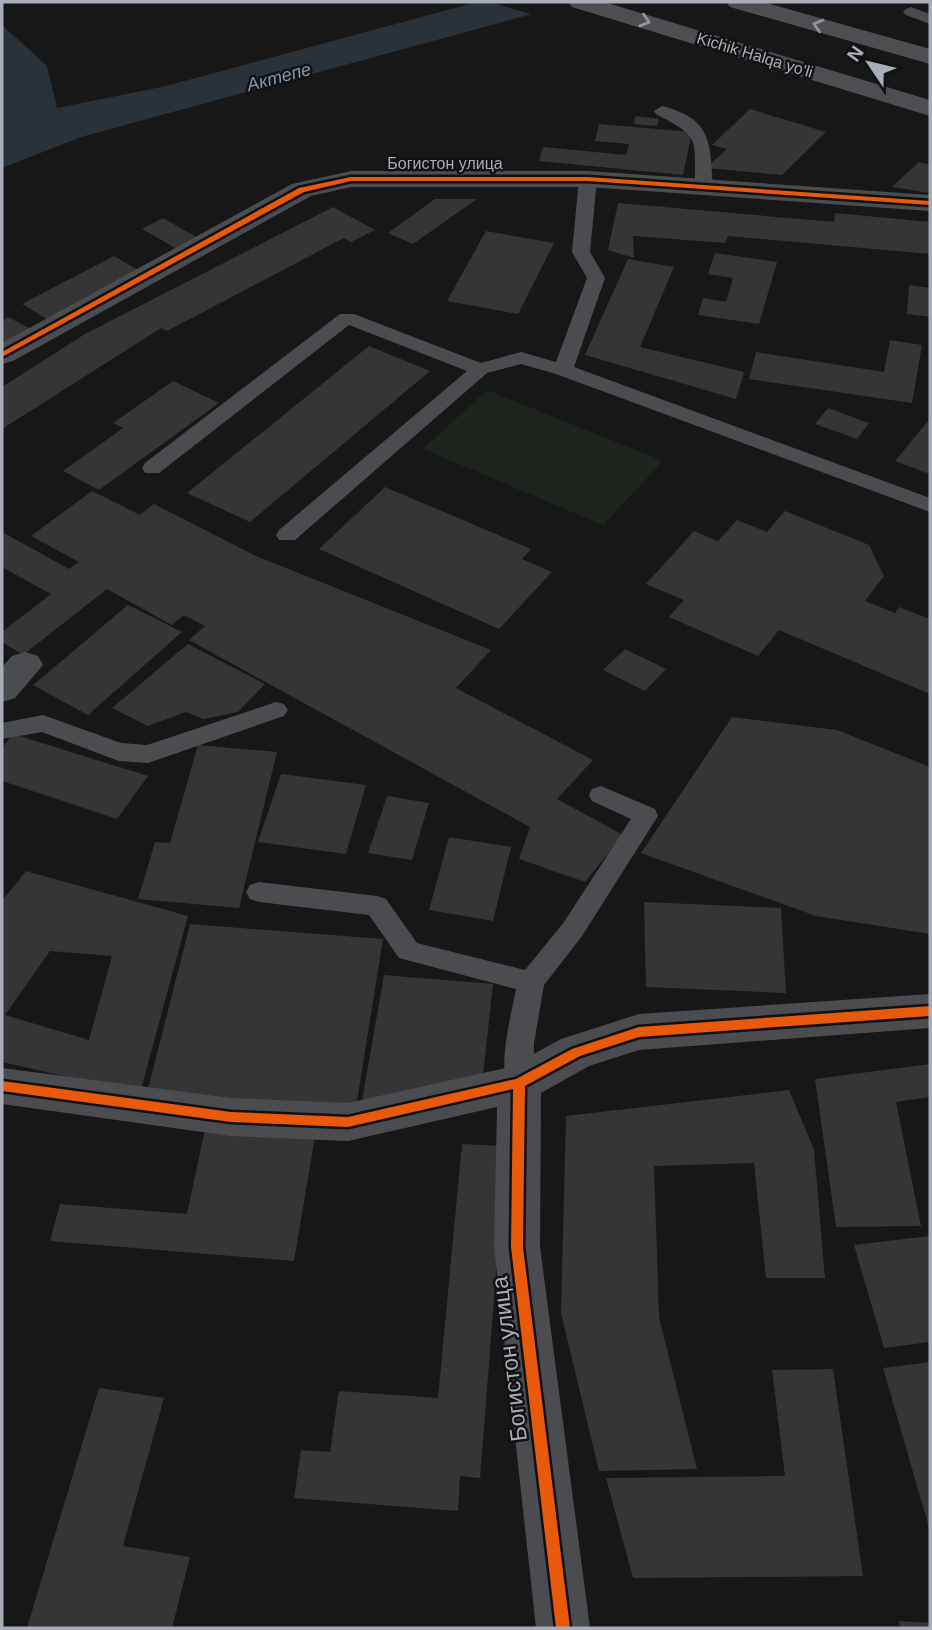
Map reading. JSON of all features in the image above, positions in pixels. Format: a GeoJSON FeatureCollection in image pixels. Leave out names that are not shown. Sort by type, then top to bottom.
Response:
{"type":"FeatureCollection","features":[{"type":"Feature","properties":{"kind":"highway","name":"Kichik Halqa yo'li"},"geometry":{"type":"LineString","coordinates":[[580,2],[925,106]]}},
{"type":"Feature","properties":{"kind":"highway"},"geometry":{"type":"LineString","coordinates":[[738,2],[930,57]]}},
{"type":"Feature","properties":{"kind":"street","name":"Богистон улица"},"geometry":{"type":"LineString","coordinates":[[2,355],[302,190],[351,179],[588,179],[930,203]]}},
{"type":"Feature","properties":{"kind":"street"},"geometry":{"type":"LineString","coordinates":[[2,1086],[231,1116],[348,1122],[519,1083],[576,1052],[639,1032],[930,1011]]}},
{"type":"Feature","properties":{"kind":"street","name":"Богистон улица"},"geometry":{"type":"LineString","coordinates":[[519,1083],[517,1247],[563,1628]]}},
{"type":"Feature","properties":{"kind":"lane"},"geometry":{"type":"LineString","coordinates":[[911,12],[930,19]]}},
{"type":"Feature","properties":{"kind":"lane"},"geometry":{"type":"LineString","coordinates":[[662,111],[692,126],[702,141],[704,187]]}},
{"type":"Feature","properties":{"kind":"lane"},"geometry":{"type":"LineString","coordinates":[[563,370],[596,278],[581,252],[588,179]]}},
{"type":"Feature","properties":{"kind":"lane"},"geometry":{"type":"LineString","coordinates":[[152,468],[347,318],[481,369]]}},
{"type":"Feature","properties":{"kind":"lane"},"geometry":{"type":"LineString","coordinates":[[287,535],[481,369],[521,358],[563,370],[930,505]]}},
{"type":"Feature","properties":{"kind":"lane"},"geometry":{"type":"LineString","coordinates":[[2,731],[43,723],[119,752],[148,754],[276,710]]}},
{"type":"Feature","properties":{"kind":"lane"},"geometry":{"type":"LineString","coordinates":[[519,1083],[520,1044],[531,982],[573,929],[646,816],[601,795]]}},
{"type":"Feature","properties":{"kind":"lane"},"geometry":{"type":"LineString","coordinates":[[259,892],[377,906],[408,951],[531,982]]}},
{"type":"Feature","properties":{"kind":"shaded area"},"geometry":{"type":"Polygon","coordinates":[[[487,390],[663,461],[603,525],[423,449],[487,390]]]}},
{"type":"Feature","properties":{"kind":"water","name":"Актепе"},"geometry":{"type":"Polygon","coordinates":[[[477,2],[576,2],[81,137],[2,168],[2,25],[47,66],[57,108],[166,86],[477,2]]]}},
{"type":"Feature","properties":{"kind":"pier"},"geometry":{"type":"Polygon","coordinates":[[[490,2],[579,2],[577,5],[537,16],[490,2]]]}},
{"type":"Feature","properties":{"kind":"building"},"geometry":{"type":"Polygon","coordinates":[[[750,109],[826,132],[782,175],[706,168],[727,149],[712,145],[750,109]]]}},
{"type":"Feature","properties":{"kind":"building"},"geometry":{"type":"Polygon","coordinates":[[[635,116],[659,119],[657,126],[634,124],[635,116]]]}},
{"type":"Feature","properties":{"kind":"building"},"geometry":{"type":"Polygon","coordinates":[[[599,124],[692,132],[683,175],[539,161],[543,147],[626,155],[629,144],[595,141],[599,124]]]}},
{"type":"Feature","properties":{"kind":"building"},"geometry":{"type":"Polygon","coordinates":[[[919,162],[930,165],[930,193],[892,187],[919,162]]]}},
{"type":"Feature","properties":{"kind":"building"},"geometry":{"type":"Polygon","coordinates":[[[435,199],[477,199],[413,244],[388,233],[435,199]]]}},
{"type":"Feature","properties":{"kind":"building"},"geometry":{"type":"Polygon","coordinates":[[[618,203],[834,222],[835,213],[930,222],[930,254],[728,236],[725,243],[633,236],[634,258],[608,250],[618,203]]]}},
{"type":"Feature","properties":{"kind":"building"},"geometry":{"type":"Polygon","coordinates":[[[333,207],[375,230],[351,242],[344,238],[167,331],[161,328],[2,429],[2,387],[85,334],[333,207]]]}},
{"type":"Feature","properties":{"kind":"building"},"geometry":{"type":"Polygon","coordinates":[[[163,218],[200,239],[179,250],[142,229],[163,218]]]}},
{"type":"Feature","properties":{"kind":"building"},"geometry":{"type":"Polygon","coordinates":[[[486,231],[554,243],[518,314],[447,301],[486,231]]]}},
{"type":"Feature","properties":{"kind":"building"},"geometry":{"type":"Polygon","coordinates":[[[715,253],[777,262],[759,324],[698,315],[703,298],[726,302],[733,278],[708,274],[715,253]]]}},
{"type":"Feature","properties":{"kind":"building"},"geometry":{"type":"Polygon","coordinates":[[[114,256],[143,273],[52,322],[22,304],[114,256]]]}},
{"type":"Feature","properties":{"kind":"building"},"geometry":{"type":"Polygon","coordinates":[[[628,259],[674,267],[640,347],[744,372],[736,399],[585,355],[628,259]]]}},
{"type":"Feature","properties":{"kind":"building"},"geometry":{"type":"Polygon","coordinates":[[[909,285],[930,288],[930,317],[907,314],[909,285]]]}},
{"type":"Feature","properties":{"kind":"building"},"geometry":{"type":"Polygon","coordinates":[[[8,317],[31,329],[2,347],[2,321],[8,317]]]}},
{"type":"Feature","properties":{"kind":"building"},"geometry":{"type":"Polygon","coordinates":[[[890,340],[922,345],[912,403],[749,379],[756,352],[884,372],[890,340]]]}},
{"type":"Feature","properties":{"kind":"building"},"geometry":{"type":"Polygon","coordinates":[[[369,346],[430,371],[250,522],[187,493],[369,346]]]}},
{"type":"Feature","properties":{"kind":"building"},"geometry":{"type":"Polygon","coordinates":[[[173,381],[219,403],[99,490],[63,471],[123,428],[113,423],[173,381]]]}},
{"type":"Feature","properties":{"kind":"building"},"geometry":{"type":"Polygon","coordinates":[[[828,408],[869,423],[857,439],[815,424],[828,408]]]}},
{"type":"Feature","properties":{"kind":"building"},"geometry":{"type":"Polygon","coordinates":[[[928,421],[930,422],[930,474],[895,461],[928,421]]]}},
{"type":"Feature","properties":{"kind":"building"},"geometry":{"type":"Polygon","coordinates":[[[385,487],[531,549],[522,559],[552,572],[499,629],[319,549],[385,487]]]}},
{"type":"Feature","properties":{"kind":"building"},"geometry":{"type":"Polygon","coordinates":[[[92,491],[140,515],[154,504],[256,556],[491,650],[456,688],[593,760],[557,799],[623,835],[585,882],[519,859],[530,827],[189,640],[205,626],[184,615],[172,625],[107,589],[23,655],[2,642],[2,632],[51,594],[2,567],[2,532],[69,569],[79,562],[31,536],[92,491]]]}},
{"type":"Feature","properties":{"kind":"building"},"geometry":{"type":"Polygon","coordinates":[[[785,511],[869,545],[884,576],[865,601],[895,613],[899,607],[930,619],[930,694],[779,630],[758,656],[669,617],[684,600],[646,584],[694,531],[718,541],[737,520],[767,532],[785,511]]]}},
{"type":"Feature","properties":{"kind":"building"},"geometry":{"type":"Polygon","coordinates":[[[128,605],[182,632],[88,715],[33,685],[128,605]]]}},
{"type":"Feature","properties":{"kind":"building"},"geometry":{"type":"Polygon","coordinates":[[[188,644],[265,684],[238,712],[204,719],[186,712],[148,726],[112,708],[188,644]]]}},
{"type":"Feature","properties":{"kind":"building"},"geometry":{"type":"Polygon","coordinates":[[[625,649],[666,669],[645,691],[603,670],[625,649]]]}},
{"type":"Feature","properties":{"kind":"building"},"geometry":{"type":"Polygon","coordinates":[[[732,717],[837,730],[930,767],[930,934],[816,916],[641,853],[732,717]]]}},
{"type":"Feature","properties":{"kind":"building"},"geometry":{"type":"Polygon","coordinates":[[[13,734],[148,776],[117,819],[2,781],[2,748],[13,734]]]}},
{"type":"Feature","properties":{"kind":"building"},"geometry":{"type":"Polygon","coordinates":[[[198,745],[277,752],[239,908],[138,899],[155,842],[170,843],[198,745]]]}},
{"type":"Feature","properties":{"kind":"building"},"geometry":{"type":"Polygon","coordinates":[[[281,774],[366,785],[346,854],[258,842],[281,774]]]}},
{"type":"Feature","properties":{"kind":"building"},"geometry":{"type":"Polygon","coordinates":[[[387,796],[429,803],[412,860],[368,853],[387,796]]]}},
{"type":"Feature","properties":{"kind":"building"},"geometry":{"type":"Polygon","coordinates":[[[449,837],[511,847],[493,921],[429,910],[449,837]]]}},
{"type":"Feature","properties":{"kind":"building"},"geometry":{"type":"Polygon","coordinates":[[[26,871],[188,916],[140,1093],[2,1062],[2,901],[26,871]],[[50,951],[5,1015],[89,1040],[112,956],[50,951]]]}},
{"type":"Feature","properties":{"kind":"building"},"geometry":{"type":"Polygon","coordinates":[[[644,902],[781,908],[786,993],[646,987],[644,902]]]}},
{"type":"Feature","properties":{"kind":"building"},"geometry":{"type":"Polygon","coordinates":[[[190,924],[383,939],[355,1114],[146,1097],[190,924]]]}},
{"type":"Feature","properties":{"kind":"building"},"geometry":{"type":"Polygon","coordinates":[[[384,975],[493,984],[482,1085],[362,1101],[384,975]]]}},
{"type":"Feature","properties":{"kind":"building"},"geometry":{"type":"Polygon","coordinates":[[[930,1064],[930,1097],[896,1102],[921,1226],[836,1227],[815,1079],[930,1064]]]}},
{"type":"Feature","properties":{"kind":"building"},"geometry":{"type":"Polygon","coordinates":[[[789,1090],[814,1150],[825,1278],[766,1278],[754,1163],[654,1166],[659,1317],[697,1469],[599,1471],[561,1313],[566,1116],[789,1090]]]}},
{"type":"Feature","properties":{"kind":"building"},"geometry":{"type":"Polygon","coordinates":[[[205,1129],[315,1137],[294,1261],[50,1241],[60,1204],[187,1214],[205,1129]]]}},
{"type":"Feature","properties":{"kind":"building"},"geometry":{"type":"Polygon","coordinates":[[[462,1144],[506,1146],[480,1478],[460,1476],[458,1511],[294,1498],[301,1450],[330,1452],[339,1391],[438,1398],[462,1144]]]}},
{"type":"Feature","properties":{"kind":"building"},"geometry":{"type":"Polygon","coordinates":[[[930,1236],[930,1342],[884,1348],[854,1245],[930,1236]]]}},
{"type":"Feature","properties":{"kind":"building"},"geometry":{"type":"Polygon","coordinates":[[[930,1362],[930,1531],[883,1368],[930,1362]]]}},
{"type":"Feature","properties":{"kind":"building"},"geometry":{"type":"Polygon","coordinates":[[[833,1369],[863,1576],[633,1578],[606,1478],[785,1476],[772,1370],[833,1369]]]}},
{"type":"Feature","properties":{"kind":"building"},"geometry":{"type":"Polygon","coordinates":[[[99,1388],[164,1398],[123,1546],[190,1557],[172,1628],[27,1628],[99,1388]]]}},
{"type":"Feature","properties":{"kind":"building"},"geometry":{"type":"Polygon","coordinates":[[[899,1621],[930,1623],[930,1628],[900,1628],[899,1621]]]}},
{"type":"Feature","properties":{"kind":"cycle path"},"geometry":{"type":"LineString","coordinates":[[2,355],[302,190],[351,179],[588,179],[930,203]]}},
{"type":"Feature","properties":{"kind":"cycle path"},"geometry":{"type":"LineString","coordinates":[[2,1086],[231,1117],[348,1122],[519,1083],[576,1052],[639,1032],[930,1011]]}},
{"type":"Feature","properties":{"kind":"cycle path"},"geometry":{"type":"LineString","coordinates":[[519,1083],[517,1247],[563,1628]]}}]}
